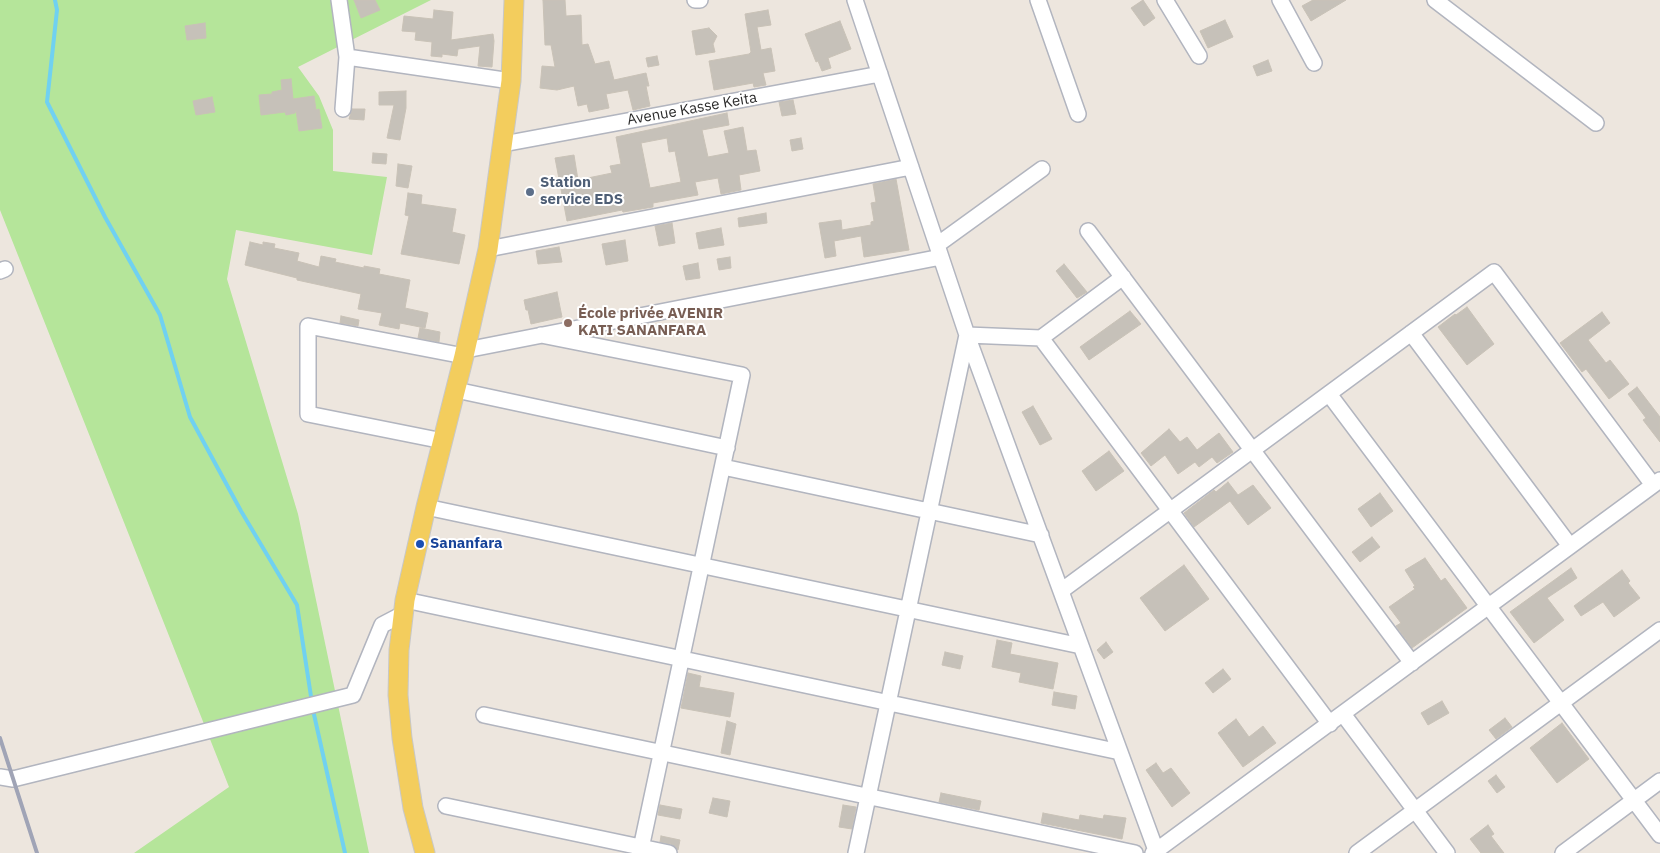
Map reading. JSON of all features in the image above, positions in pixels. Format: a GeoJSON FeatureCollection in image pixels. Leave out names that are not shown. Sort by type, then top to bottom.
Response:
{"type":"FeatureCollection","features":[{"type":"Feature","properties":{"kind":"main road"},"geometry":{"type":"LineString","coordinates":[[425,853],[413,808],[402,738],[398,695],[399,650],[404,607],[426,507],[465,353],[488,249],[511,81],[514,0]]}},
{"type":"Feature","properties":{"kind":"street"},"geometry":{"type":"LineString","coordinates":[[339,0],[347,57],[343,109]]}},
{"type":"Feature","properties":{"kind":"street"},"geometry":{"type":"LineString","coordinates":[[695,0],[700,0]]}},
{"type":"Feature","properties":{"kind":"street"},"geometry":{"type":"LineString","coordinates":[[855,0],[967,335],[1156,852],[1657,482],[1494,272],[1061,591]]}},
{"type":"Feature","properties":{"kind":"street"},"geometry":{"type":"LineString","coordinates":[[1038,0],[1078,114]]}},
{"type":"Feature","properties":{"kind":"street"},"geometry":{"type":"LineString","coordinates":[[1165,0],[1199,56]]}},
{"type":"Feature","properties":{"kind":"street"},"geometry":{"type":"LineString","coordinates":[[1280,0],[1314,63]]}},
{"type":"Feature","properties":{"kind":"street"},"geometry":{"type":"LineString","coordinates":[[1435,0],[1596,123]]}},
{"type":"Feature","properties":{"kind":"street"},"geometry":{"type":"LineString","coordinates":[[347,57],[511,81]]}},
{"type":"Feature","properties":{"kind":"street","name":"Avenue Kasse Keita"},"geometry":{"type":"LineString","coordinates":[[503,144],[880,74]]}},
{"type":"Feature","properties":{"kind":"street"},"geometry":{"type":"LineString","coordinates":[[488,249],[911,167]]}},
{"type":"Feature","properties":{"kind":"street"},"geometry":{"type":"LineString","coordinates":[[442,441],[308,414],[308,326],[465,353],[541,335],[939,251],[1042,169]]}},
{"type":"Feature","properties":{"kind":"street"},"geometry":{"type":"LineString","coordinates":[[1088,231],[1412,663]]}},
{"type":"Feature","properties":{"kind":"street"},"geometry":{"type":"LineString","coordinates":[[967,335],[1041,338],[1123,277]]}},
{"type":"Feature","properties":{"kind":"street"},"geometry":{"type":"LineString","coordinates":[[1411,333],[1570,546]]}},
{"type":"Feature","properties":{"kind":"street"},"geometry":{"type":"LineString","coordinates":[[541,335],[742,375],[640,850]]}},
{"type":"Feature","properties":{"kind":"street"},"geometry":{"type":"LineString","coordinates":[[856,853],[967,335]]}},
{"type":"Feature","properties":{"kind":"street"},"geometry":{"type":"LineString","coordinates":[[1041,338],[1330,724]]}},
{"type":"Feature","properties":{"kind":"street"},"geometry":{"type":"LineString","coordinates":[[456,390],[727,448]]}},
{"type":"Feature","properties":{"kind":"street"},"geometry":{"type":"LineString","coordinates":[[1329,394],[1660,835]]}},
{"type":"Feature","properties":{"kind":"street"},"geometry":{"type":"LineString","coordinates":[[722,467],[1041,536]]}},
{"type":"Feature","properties":{"kind":"street"},"geometry":{"type":"LineString","coordinates":[[426,507],[1082,646]]}},
{"type":"Feature","properties":{"kind":"street"},"geometry":{"type":"LineString","coordinates":[[0,777],[13,779],[352,695],[382,625],[404,607],[681,659],[1120,752]]}},
{"type":"Feature","properties":{"kind":"street"},"geometry":{"type":"LineString","coordinates":[[1358,853],[1660,630]]}},
{"type":"Feature","properties":{"kind":"street"},"geometry":{"type":"LineString","coordinates":[[1343,714],[1447,853]]}},
{"type":"Feature","properties":{"kind":"street"},"geometry":{"type":"LineString","coordinates":[[484,715],[1135,853]]}},
{"type":"Feature","properties":{"kind":"street"},"geometry":{"type":"LineString","coordinates":[[1563,853],[1660,781]]}},
{"type":"Feature","properties":{"kind":"street"},"geometry":{"type":"LineString","coordinates":[[446,806],[640,850],[669,853]]}},
{"type":"Feature","properties":{"kind":"green space"},"geometry":{"type":"Polygon","coordinates":[[[0,0],[431,0],[298,67],[319,96],[333,130],[333,171],[387,177],[372,255],[236,230],[227,279],[298,514],[369,853],[134,853],[229,787],[0,210],[0,0]]]}},
{"type":"Feature","properties":{"kind":"building"},"geometry":{"type":"Polygon","coordinates":[[[354,0],[375,0],[380,10],[361,18],[354,0]]]}},
{"type":"Feature","properties":{"kind":"building"},"geometry":{"type":"Polygon","coordinates":[[[543,0],[565,0],[566,16],[581,15],[582,45],[588,44],[595,64],[609,61],[614,80],[646,73],[649,86],[646,86],[650,106],[633,110],[628,90],[606,94],[609,108],[589,112],[587,104],[578,106],[574,86],[557,90],[540,88],[542,66],[555,67],[551,45],[545,45],[543,0]]]}},
{"type":"Feature","properties":{"kind":"building"},"geometry":{"type":"Polygon","coordinates":[[[1143,0],[1155,18],[1144,26],[1131,8],[1143,0]]]}},
{"type":"Feature","properties":{"kind":"building"},"geometry":{"type":"Polygon","coordinates":[[[1313,0],[1346,0],[1311,21],[1302,6],[1313,0]]]}},
{"type":"Feature","properties":{"kind":"building"},"geometry":{"type":"Polygon","coordinates":[[[434,10],[453,12],[451,40],[493,34],[492,67],[478,66],[480,46],[458,49],[457,56],[442,54],[442,57],[431,56],[432,42],[415,40],[416,32],[402,31],[404,16],[433,19],[434,10]]]}},
{"type":"Feature","properties":{"kind":"building"},"geometry":{"type":"Polygon","coordinates":[[[768,10],[771,25],[757,27],[761,50],[771,48],[775,71],[763,73],[766,85],[754,87],[753,83],[714,90],[709,61],[749,54],[751,52],[745,14],[768,10]]]}},
{"type":"Feature","properties":{"kind":"building"},"geometry":{"type":"Polygon","coordinates":[[[1225,20],[1233,37],[1208,48],[1200,31],[1225,20]]]}},
{"type":"Feature","properties":{"kind":"building"},"geometry":{"type":"Polygon","coordinates":[[[840,21],[851,49],[828,58],[831,68],[822,71],[818,61],[816,62],[805,34],[840,21]]]}},
{"type":"Feature","properties":{"kind":"building"},"geometry":{"type":"Polygon","coordinates":[[[205,23],[206,38],[187,40],[185,26],[205,23]]]}},
{"type":"Feature","properties":{"kind":"building"},"geometry":{"type":"Polygon","coordinates":[[[709,28],[717,36],[713,44],[715,52],[696,55],[692,31],[709,28]]]}},
{"type":"Feature","properties":{"kind":"building"},"geometry":{"type":"Polygon","coordinates":[[[657,56],[659,65],[648,67],[646,58],[657,56]]]}},
{"type":"Feature","properties":{"kind":"building"},"geometry":{"type":"Polygon","coordinates":[[[1268,60],[1272,71],[1257,76],[1253,66],[1268,60]]]}},
{"type":"Feature","properties":{"kind":"building"},"geometry":{"type":"Polygon","coordinates":[[[291,79],[293,99],[314,96],[316,110],[319,109],[322,128],[299,131],[296,110],[295,113],[286,115],[285,112],[261,115],[259,95],[272,94],[272,92],[282,90],[281,80],[291,79]]]}},
{"type":"Feature","properties":{"kind":"building"},"geometry":{"type":"Polygon","coordinates":[[[406,91],[406,108],[400,140],[387,138],[394,105],[379,105],[379,92],[406,91]]]}},
{"type":"Feature","properties":{"kind":"building"},"geometry":{"type":"Polygon","coordinates":[[[212,97],[215,112],[196,115],[193,101],[212,97]]]}},
{"type":"Feature","properties":{"kind":"building"},"geometry":{"type":"Polygon","coordinates":[[[793,100],[796,114],[782,116],[779,102],[793,100]]]}},
{"type":"Feature","properties":{"kind":"building"},"geometry":{"type":"Polygon","coordinates":[[[352,109],[365,109],[364,120],[349,119],[352,109]]]}},
{"type":"Feature","properties":{"kind":"building"},"geometry":{"type":"Polygon","coordinates":[[[727,113],[729,125],[702,130],[708,157],[729,153],[724,131],[743,127],[747,151],[756,150],[760,171],[739,175],[741,190],[721,194],[718,178],[695,182],[698,195],[653,203],[653,207],[623,212],[622,210],[567,221],[555,158],[574,155],[578,180],[612,173],[610,166],[621,164],[616,137],[727,113]],[[667,138],[641,143],[650,188],[681,182],[675,151],[669,152],[667,138]]]}},
{"type":"Feature","properties":{"kind":"building"},"geometry":{"type":"Polygon","coordinates":[[[801,138],[803,149],[792,151],[790,140],[801,138]]]}},
{"type":"Feature","properties":{"kind":"building"},"geometry":{"type":"Polygon","coordinates":[[[373,153],[387,154],[386,164],[372,163],[373,153]]]}},
{"type":"Feature","properties":{"kind":"building"},"geometry":{"type":"Polygon","coordinates":[[[398,164],[412,166],[408,188],[396,186],[398,164]]]}},
{"type":"Feature","properties":{"kind":"building"},"geometry":{"type":"Polygon","coordinates":[[[896,179],[909,250],[864,257],[861,236],[834,241],[836,256],[825,258],[819,223],[841,220],[842,230],[871,225],[871,222],[874,221],[871,203],[876,202],[873,184],[896,179]]]}},
{"type":"Feature","properties":{"kind":"building"},"geometry":{"type":"Polygon","coordinates":[[[408,193],[422,195],[421,204],[456,209],[452,232],[465,235],[459,264],[401,254],[409,216],[405,215],[408,193]]]}},
{"type":"Feature","properties":{"kind":"building"},"geometry":{"type":"Polygon","coordinates":[[[766,213],[767,223],[739,227],[738,218],[766,213]]]}},
{"type":"Feature","properties":{"kind":"building"},"geometry":{"type":"Polygon","coordinates":[[[672,223],[675,243],[659,246],[655,226],[672,223]]]}},
{"type":"Feature","properties":{"kind":"building"},"geometry":{"type":"Polygon","coordinates":[[[721,228],[724,245],[699,249],[696,233],[721,228]]]}},
{"type":"Feature","properties":{"kind":"building"},"geometry":{"type":"Polygon","coordinates":[[[625,240],[628,261],[606,265],[602,244],[625,240]]]}},
{"type":"Feature","properties":{"kind":"building"},"geometry":{"type":"Polygon","coordinates":[[[250,242],[263,245],[263,242],[275,244],[274,248],[299,253],[297,261],[319,267],[321,256],[336,259],[335,262],[380,269],[379,274],[410,280],[405,308],[428,313],[425,328],[400,323],[399,329],[379,325],[382,313],[358,309],[361,294],[297,280],[297,278],[245,265],[250,242]]]}},
{"type":"Feature","properties":{"kind":"building"},"geometry":{"type":"Polygon","coordinates":[[[559,247],[562,262],[538,264],[536,251],[559,247]]]}},
{"type":"Feature","properties":{"kind":"building"},"geometry":{"type":"Polygon","coordinates":[[[730,257],[731,268],[719,270],[717,259],[730,257]]]}},
{"type":"Feature","properties":{"kind":"building"},"geometry":{"type":"Polygon","coordinates":[[[698,263],[700,278],[686,280],[683,266],[698,263]]]}},
{"type":"Feature","properties":{"kind":"building"},"geometry":{"type":"Polygon","coordinates":[[[1064,264],[1087,292],[1077,298],[1056,271],[1064,264]]]}},
{"type":"Feature","properties":{"kind":"building"},"geometry":{"type":"Polygon","coordinates":[[[557,292],[562,317],[531,324],[524,300],[557,292]]]}},
{"type":"Feature","properties":{"kind":"building"},"geometry":{"type":"Polygon","coordinates":[[[1467,307],[1494,344],[1467,365],[1438,327],[1467,307]]]}},
{"type":"Feature","properties":{"kind":"building"},"geometry":{"type":"Polygon","coordinates":[[[1130,311],[1141,324],[1089,360],[1080,347],[1130,311]]]}},
{"type":"Feature","properties":{"kind":"building"},"geometry":{"type":"Polygon","coordinates":[[[1602,312],[1610,323],[1588,340],[1606,363],[1610,360],[1629,384],[1609,399],[1586,369],[1582,372],[1560,343],[1602,312]]]}},
{"type":"Feature","properties":{"kind":"building"},"geometry":{"type":"Polygon","coordinates":[[[341,316],[359,320],[358,326],[340,323],[341,316]]]}},
{"type":"Feature","properties":{"kind":"building"},"geometry":{"type":"Polygon","coordinates":[[[420,328],[440,332],[439,342],[418,338],[420,328]]]}},
{"type":"Feature","properties":{"kind":"building"},"geometry":{"type":"Polygon","coordinates":[[[1637,387],[1660,417],[1660,442],[1643,420],[1646,418],[1628,394],[1637,387]]]}},
{"type":"Feature","properties":{"kind":"building"},"geometry":{"type":"Polygon","coordinates":[[[1033,406],[1052,439],[1040,445],[1022,412],[1033,406]]]}},
{"type":"Feature","properties":{"kind":"building"},"geometry":{"type":"Polygon","coordinates":[[[1169,429],[1180,442],[1187,437],[1197,450],[1219,433],[1233,452],[1217,463],[1212,457],[1199,467],[1195,462],[1178,474],[1165,455],[1151,466],[1141,453],[1169,429]]]}},
{"type":"Feature","properties":{"kind":"building"},"geometry":{"type":"Polygon","coordinates":[[[1109,451],[1124,471],[1096,491],[1082,471],[1109,451]]]}},
{"type":"Feature","properties":{"kind":"building"},"geometry":{"type":"Polygon","coordinates":[[[1228,482],[1238,495],[1253,485],[1271,508],[1248,525],[1230,501],[1194,527],[1184,513],[1214,490],[1216,492],[1228,482]]]}},
{"type":"Feature","properties":{"kind":"building"},"geometry":{"type":"Polygon","coordinates":[[[1380,493],[1393,511],[1371,527],[1358,509],[1380,493]]]}},
{"type":"Feature","properties":{"kind":"building"},"geometry":{"type":"Polygon","coordinates":[[[1372,537],[1380,547],[1360,562],[1352,552],[1372,537]]]}},
{"type":"Feature","properties":{"kind":"building"},"geometry":{"type":"Polygon","coordinates":[[[1425,558],[1441,581],[1445,578],[1467,608],[1412,648],[1396,626],[1401,623],[1389,607],[1415,589],[1405,570],[1425,558]]]}},
{"type":"Feature","properties":{"kind":"building"},"geometry":{"type":"Polygon","coordinates":[[[1184,565],[1209,599],[1165,631],[1140,598],[1184,565]]]}},
{"type":"Feature","properties":{"kind":"building"},"geometry":{"type":"Polygon","coordinates":[[[1571,568],[1577,578],[1547,598],[1564,620],[1534,643],[1510,612],[1571,568]]]}},
{"type":"Feature","properties":{"kind":"building"},"geometry":{"type":"Polygon","coordinates":[[[1622,570],[1630,581],[1628,583],[1640,598],[1614,617],[1603,602],[1581,616],[1574,606],[1622,570]]]}},
{"type":"Feature","properties":{"kind":"building"},"geometry":{"type":"Polygon","coordinates":[[[997,640],[1012,643],[1010,654],[1058,663],[1053,689],[1019,682],[1021,673],[992,667],[997,640]]]}},
{"type":"Feature","properties":{"kind":"building"},"geometry":{"type":"Polygon","coordinates":[[[1106,642],[1113,652],[1104,659],[1097,650],[1106,642]]]}},
{"type":"Feature","properties":{"kind":"building"},"geometry":{"type":"Polygon","coordinates":[[[945,652],[963,656],[960,669],[942,665],[945,652]]]}},
{"type":"Feature","properties":{"kind":"building"},"geometry":{"type":"Polygon","coordinates":[[[1223,669],[1231,679],[1213,693],[1205,683],[1223,669]]]}},
{"type":"Feature","properties":{"kind":"building"},"geometry":{"type":"Polygon","coordinates":[[[688,673],[701,676],[699,687],[734,693],[730,717],[681,708],[688,673]]]}},
{"type":"Feature","properties":{"kind":"building"},"geometry":{"type":"Polygon","coordinates":[[[1054,692],[1077,696],[1075,709],[1052,705],[1054,692]]]}},
{"type":"Feature","properties":{"kind":"building"},"geometry":{"type":"Polygon","coordinates":[[[1442,701],[1449,713],[1428,725],[1421,713],[1442,701]]]}},
{"type":"Feature","properties":{"kind":"building"},"geometry":{"type":"Polygon","coordinates":[[[1505,718],[1512,727],[1496,739],[1489,730],[1505,718]]]}},
{"type":"Feature","properties":{"kind":"building"},"geometry":{"type":"Polygon","coordinates":[[[1236,719],[1249,737],[1263,726],[1276,743],[1243,767],[1218,733],[1236,719]]]}},
{"type":"Feature","properties":{"kind":"building"},"geometry":{"type":"Polygon","coordinates":[[[727,721],[736,724],[730,755],[721,753],[727,721]]]}},
{"type":"Feature","properties":{"kind":"building"},"geometry":{"type":"Polygon","coordinates":[[[1562,723],[1589,759],[1557,783],[1530,748],[1562,723]]]}},
{"type":"Feature","properties":{"kind":"building"},"geometry":{"type":"Polygon","coordinates":[[[1156,763],[1163,773],[1171,768],[1190,793],[1172,807],[1146,770],[1156,763]]]}},
{"type":"Feature","properties":{"kind":"building"},"geometry":{"type":"Polygon","coordinates":[[[1496,775],[1505,787],[1497,793],[1488,781],[1496,775]]]}},
{"type":"Feature","properties":{"kind":"building"},"geometry":{"type":"Polygon","coordinates":[[[941,793],[981,801],[979,810],[939,802],[941,793]]]}},
{"type":"Feature","properties":{"kind":"building"},"geometry":{"type":"Polygon","coordinates":[[[713,798],[730,801],[727,817],[709,813],[713,798]]]}},
{"type":"Feature","properties":{"kind":"building"},"geometry":{"type":"Polygon","coordinates":[[[660,805],[682,809],[680,819],[658,815],[660,805]]]}},
{"type":"Feature","properties":{"kind":"building"},"geometry":{"type":"Polygon","coordinates":[[[843,805],[856,807],[852,829],[839,827],[843,805]]]}},
{"type":"Feature","properties":{"kind":"building"},"geometry":{"type":"Polygon","coordinates":[[[1043,813],[1079,820],[1080,815],[1103,819],[1104,815],[1126,818],[1122,839],[1041,823],[1043,813]]]}},
{"type":"Feature","properties":{"kind":"building"},"geometry":{"type":"Polygon","coordinates":[[[1488,825],[1494,834],[1491,836],[1504,853],[1481,853],[1470,839],[1488,825]]]}},
{"type":"Feature","properties":{"kind":"building"},"geometry":{"type":"Polygon","coordinates":[[[661,836],[680,840],[678,850],[671,844],[660,842],[661,836]]]}},
{"type":"Feature","properties":{"kind":"waterway"},"geometry":{"type":"LineString","coordinates":[[55,0],[57,10],[47,102],[105,217],[160,315],[190,417],[241,511],[297,605],[312,703]]}},
{"type":"Feature","properties":{"kind":"waterway"},"geometry":{"type":"LineString","coordinates":[[313,710],[345,853]]}},
{"type":"Feature","properties":{"kind":"railway"},"geometry":{"type":"LineString","coordinates":[[0,738],[37,853]]}},
{"type":"Feature","properties":{"kind":"place","name":"Station service EDS"},"geometry":{"type":"Point","coordinates":[530,192]}},
{"type":"Feature","properties":{"kind":"place","name":"École privée AVENIR KATI SANANFARA"},"geometry":{"type":"Point","coordinates":[568,323]}},
{"type":"Feature","properties":{"kind":"place","name":"Sananfara"},"geometry":{"type":"Point","coordinates":[420,544]}}]}
